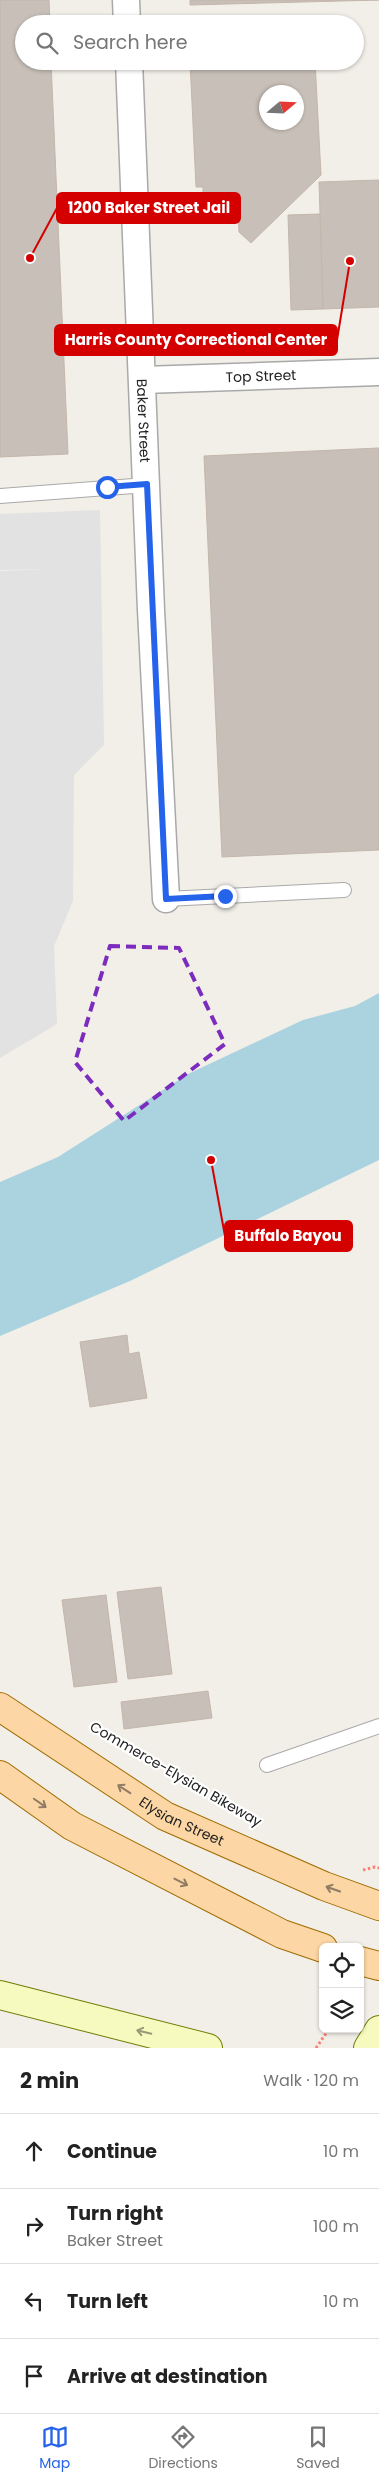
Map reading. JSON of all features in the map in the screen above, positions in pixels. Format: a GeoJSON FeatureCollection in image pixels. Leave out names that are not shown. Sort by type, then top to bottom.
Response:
{"type":"FeatureCollection","features":[{"type":"Feature","properties":{"kind":"main road","name":"Elysian Street"},"geometry":{"type":"LineString","coordinates":[[0,1707],[165,1816],[324,1886],[379,1906]]}},
{"type":"Feature","properties":{"kind":"main road"},"geometry":{"type":"LineString","coordinates":[[0,1775],[72,1826],[282,1934],[319,1947]]}},
{"type":"Feature","properties":{"kind":"main road"},"geometry":{"type":"LineString","coordinates":[[364,1962],[379,1966]]}},
{"type":"Feature","properties":{"kind":"main road"},"geometry":{"type":"LineString","coordinates":[[0,1996],[174,2043],[208,2048]]}},
{"type":"Feature","properties":{"kind":"main road"},"geometry":{"type":"LineString","coordinates":[[368,2048],[379,2030]]}},
{"type":"Feature","properties":{"kind":"street"},"geometry":{"type":"LineString","coordinates":[[126,0],[127,15]]}},
{"type":"Feature","properties":{"kind":"street","name":"Baker Street"},"geometry":{"type":"LineString","coordinates":[[129,70],[166,899]]}},
{"type":"Feature","properties":{"kind":"street","name":"Top Street"},"geometry":{"type":"LineString","coordinates":[[143,380],[379,372]]}},
{"type":"Feature","properties":{"kind":"lane"},"geometry":{"type":"LineString","coordinates":[[3,492],[147,484]]}},
{"type":"Feature","properties":{"kind":"lane"},"geometry":{"type":"LineString","coordinates":[[166,899],[344,890]]}},
{"type":"Feature","properties":{"kind":"lane"},"geometry":{"type":"LineString","coordinates":[[267,1765],[379,1726]]}},
{"type":"Feature","properties":{"kind":"path"},"geometry":{"type":"LineString","coordinates":[[358,1871],[375,1867],[379,1868]]}},
{"type":"Feature","properties":{"kind":"path"},"geometry":{"type":"LineString","coordinates":[[316,2048],[326,2033]]}},
{"type":"Feature","properties":{"kind":"highlighted area"},"geometry":{"type":"Polygon","coordinates":[[[110,946],[179,948],[225,1044],[124,1121],[75,1062],[110,946]]]}},
{"type":"Feature","properties":{"kind":"shaded area"},"geometry":{"type":"Polygon","coordinates":[[[100,510],[104,745],[74,775],[73,901],[54,946],[57,1024],[0,1058],[0,571],[46,569],[0,570],[0,514],[100,510]]]}},
{"type":"Feature","properties":{"kind":"water"},"geometry":{"type":"Polygon","coordinates":[[[379,993],[379,1160],[130,1281],[0,1336],[0,1182],[58,1157],[188,1074],[303,1020],[355,1006],[379,993]]]}},
{"type":"Feature","properties":{"kind":"building"},"geometry":{"type":"Polygon","coordinates":[[[0,0],[49,0],[50,15],[15,15],[15,70],[51,70],[68,454],[0,457],[0,0]]]}},
{"type":"Feature","properties":{"kind":"building"},"geometry":{"type":"Polygon","coordinates":[[[190,0],[379,0],[190,5],[190,0]]]}},
{"type":"Feature","properties":{"kind":"building"},"geometry":{"type":"Polygon","coordinates":[[[190,70],[315,70],[321,175],[251,243],[239,232],[238,210],[203,210],[203,187],[196,187],[190,70]]]}},
{"type":"Feature","properties":{"kind":"building"},"geometry":{"type":"Polygon","coordinates":[[[379,180],[379,307],[323,309],[319,182],[379,180]]]}},
{"type":"Feature","properties":{"kind":"building"},"geometry":{"type":"Polygon","coordinates":[[[320,214],[323,309],[291,310],[288,215],[320,214]]]}},
{"type":"Feature","properties":{"kind":"building"},"geometry":{"type":"Polygon","coordinates":[[[379,448],[379,850],[222,857],[204,456],[379,448]]]}},
{"type":"Feature","properties":{"kind":"building"},"geometry":{"type":"Polygon","coordinates":[[[127,1335],[129,1354],[139,1352],[147,1398],[90,1407],[80,1342],[127,1335]]]}},
{"type":"Feature","properties":{"kind":"building"},"geometry":{"type":"Polygon","coordinates":[[[161,1587],[172,1674],[128,1679],[117,1592],[161,1587]]]}},
{"type":"Feature","properties":{"kind":"building"},"geometry":{"type":"Polygon","coordinates":[[[106,1595],[117,1682],[74,1687],[62,1600],[106,1595]]]}},
{"type":"Feature","properties":{"kind":"building"},"geometry":{"type":"Polygon","coordinates":[[[208,1691],[212,1718],[124,1729],[121,1702],[208,1691]]]}},
{"type":"Feature","properties":{"kind":"place","name":"1200 Baker Street Jail"},"geometry":{"type":"Point","coordinates":[30,258]}},
{"type":"Feature","properties":{"kind":"place","name":"Harris County Correctional Center"},"geometry":{"type":"Point","coordinates":[350,261]}},
{"type":"Feature","properties":{"kind":"place","name":"Buffalo Bayou"},"geometry":{"type":"Point","coordinates":[211,1160]}},
{"type":"Feature","properties":{"kind":"route"},"geometry":{"type":"LineString","coordinates":[[107,487],[147,484],[151,610],[166,899],[225,896]]}}]}
